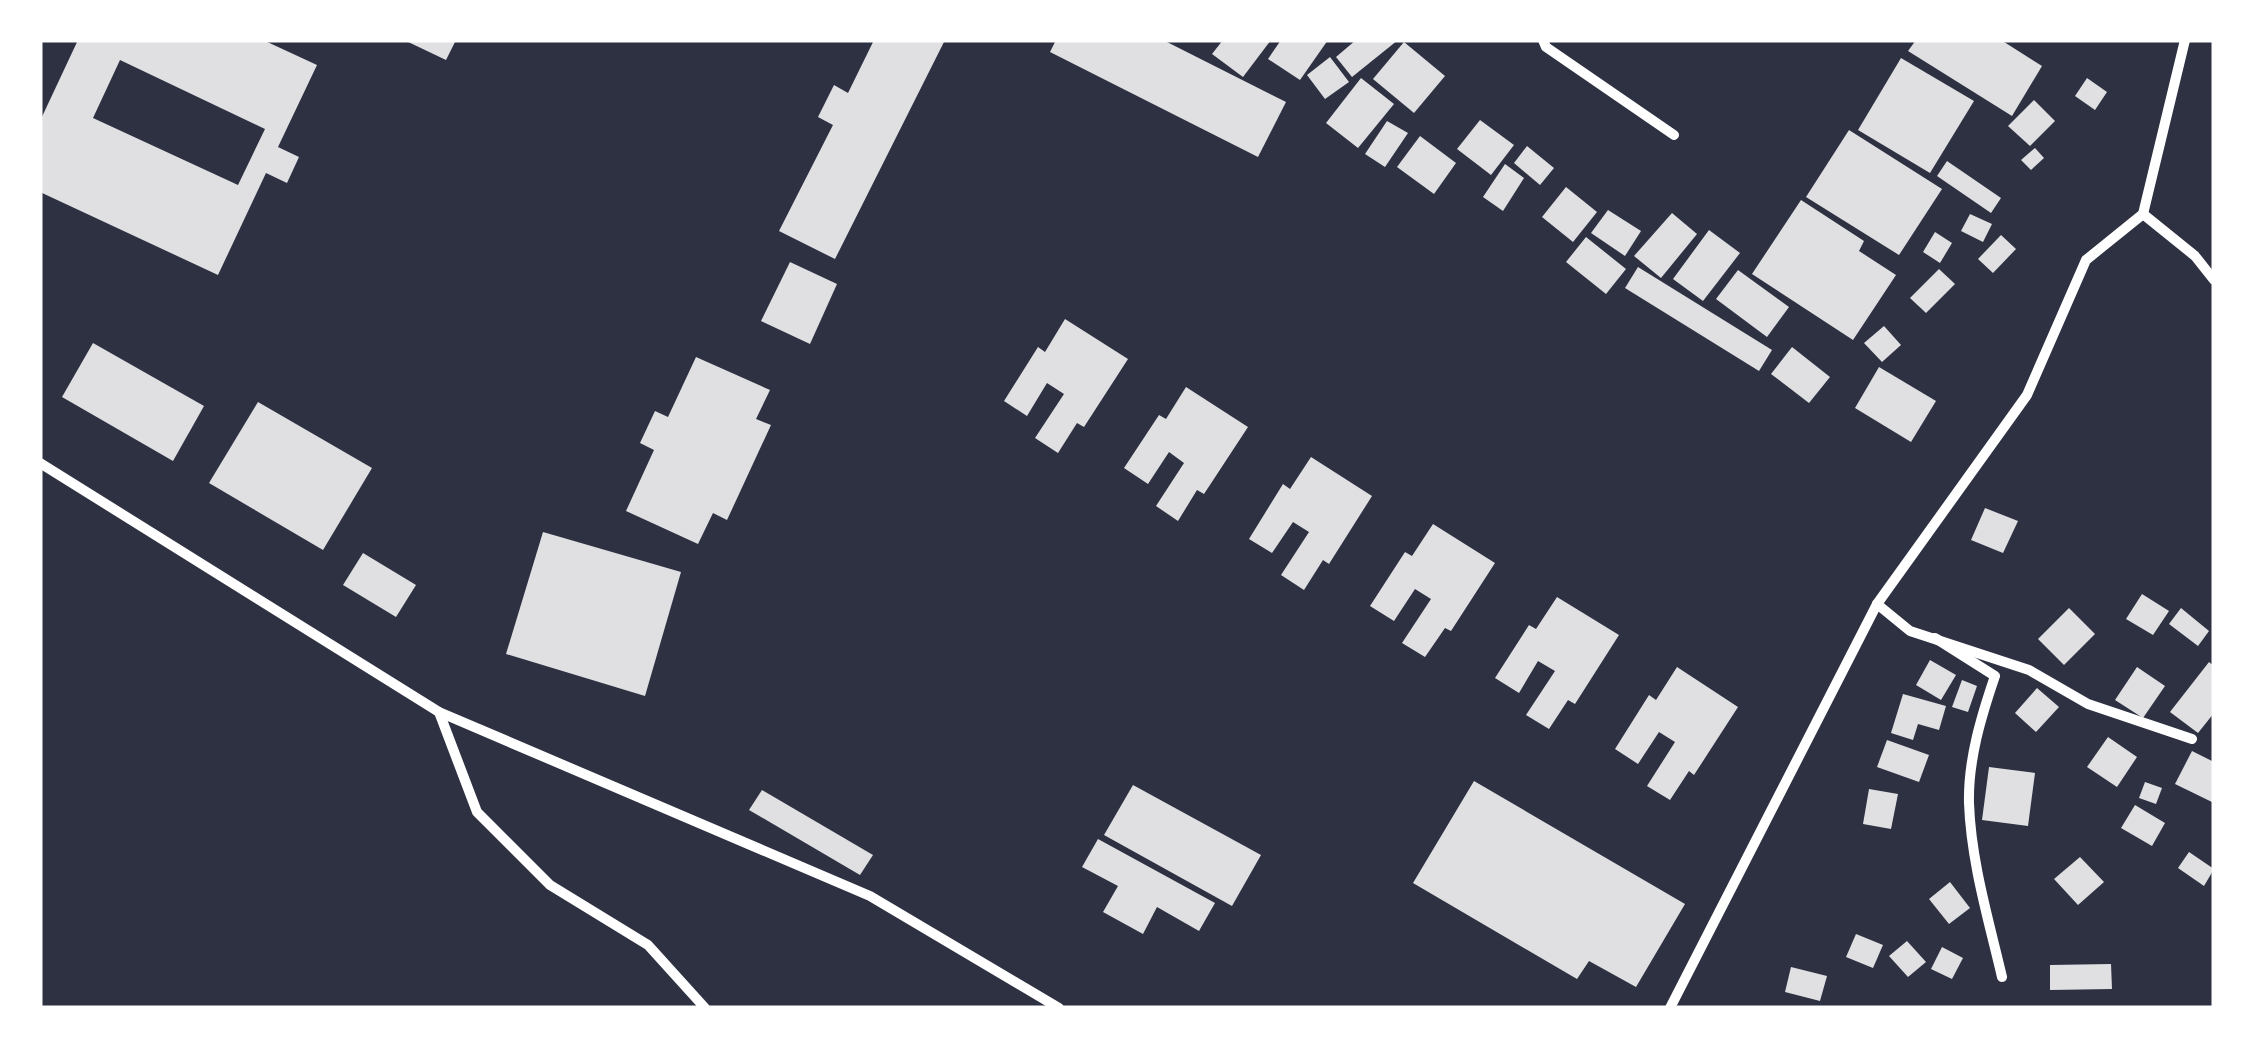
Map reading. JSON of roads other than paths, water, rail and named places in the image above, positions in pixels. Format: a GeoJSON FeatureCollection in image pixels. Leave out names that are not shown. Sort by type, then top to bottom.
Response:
{"type":"FeatureCollection","features":[{"type":"Feature","properties":{"kind":"street"},"geometry":{"type":"LineString","coordinates":[[1544,40],[1546,48],[1674,136]]}},
{"type":"Feature","properties":{"kind":"street"},"geometry":{"type":"LineString","coordinates":[[1670,1008],[1878,604],[2026,395],[2086,260],[2143,214],[2184,40]]}},
{"type":"Feature","properties":{"kind":"street"},"geometry":{"type":"LineString","coordinates":[[2143,214],[2194,256],[2214,280]]}},
{"type":"Feature","properties":{"kind":"street"},"geometry":{"type":"LineString","coordinates":[[40,463],[439,712],[870,896],[1059,1008]]}},
{"type":"Feature","properties":{"kind":"street"},"geometry":{"type":"LineString","coordinates":[[1878,604],[1910,630],[2028,670],[2088,704],[2192,739]]}},
{"type":"Feature","properties":{"kind":"street"},"geometry":{"type":"LineString","coordinates":[[1935,638],[1995,676],[1977,729],[1969,802],[1980,880],[2002,977]]}},
{"type":"Feature","properties":{"kind":"street"},"geometry":{"type":"LineString","coordinates":[[439,712],[476,812],[550,886],[648,945],[705,1008]]}}]}
